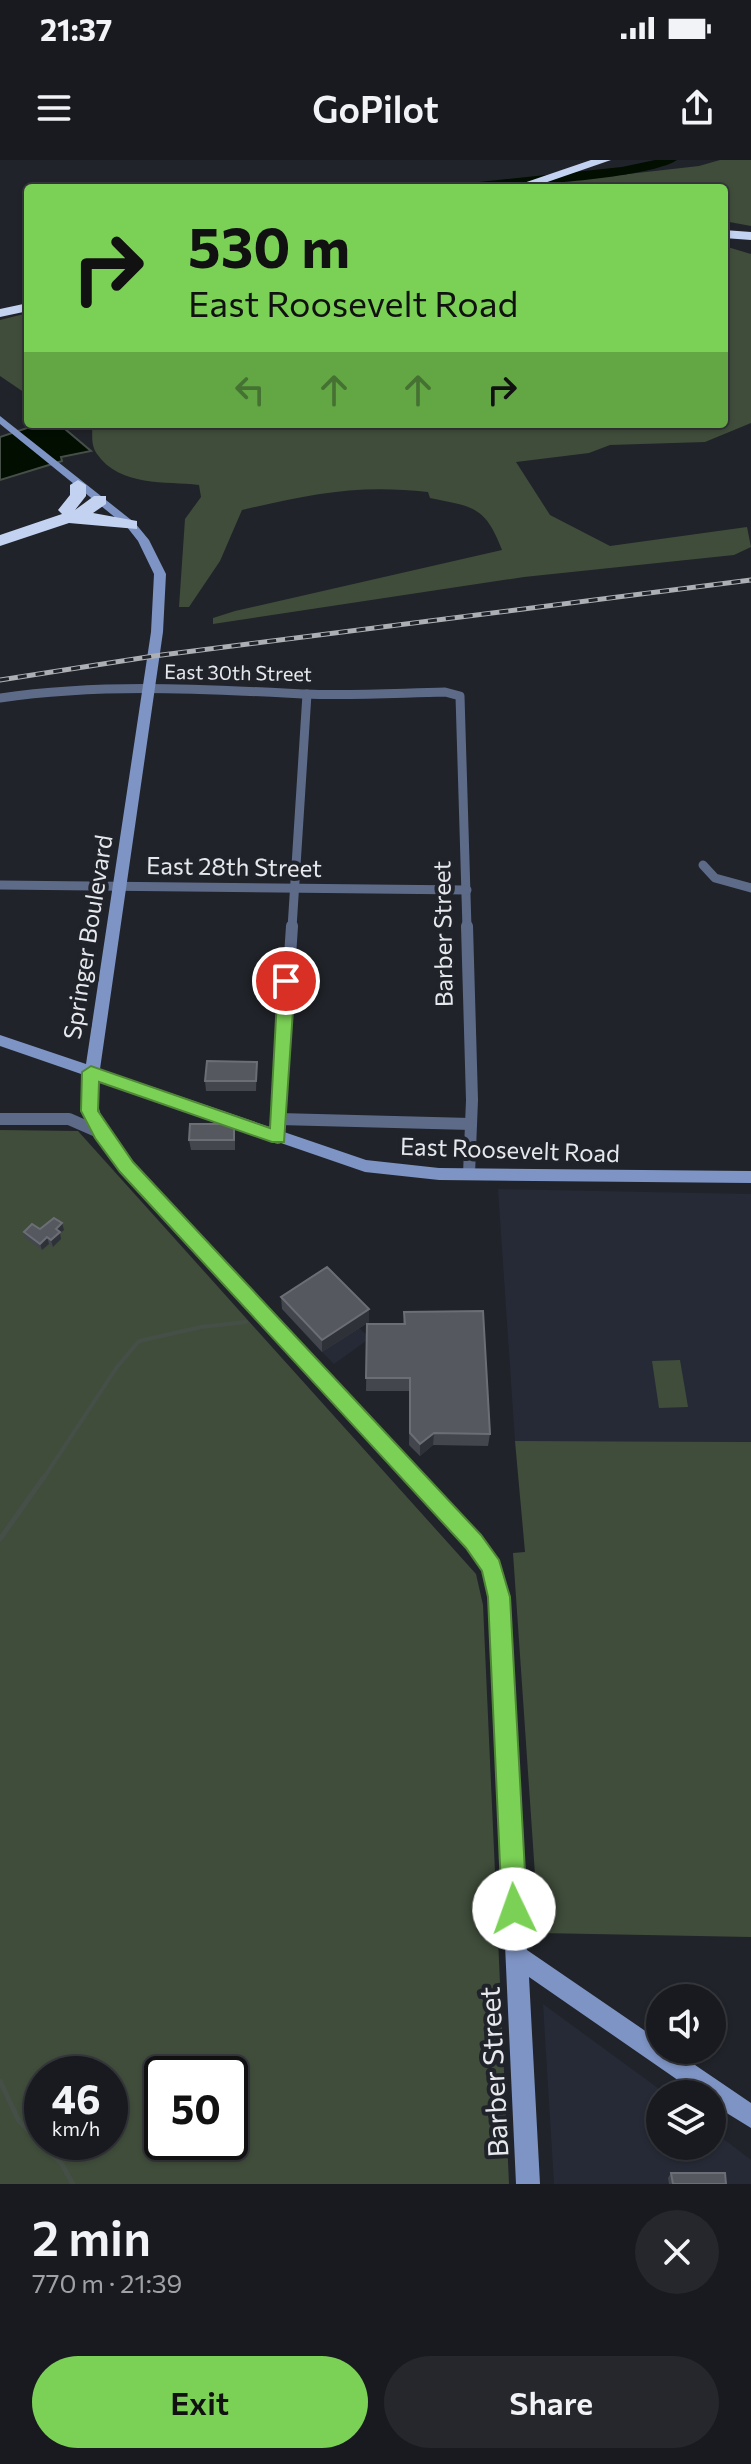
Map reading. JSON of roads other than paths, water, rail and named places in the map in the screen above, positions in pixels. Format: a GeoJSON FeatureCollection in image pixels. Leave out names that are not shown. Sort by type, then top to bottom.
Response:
{"type":"FeatureCollection","features":[{"type":"Feature","properties":{"kind":"highway"},"geometry":{"type":"LineString","coordinates":[[552,177],[591,160]]}},
{"type":"Feature","properties":{"kind":"highway"},"geometry":{"type":"LineString","coordinates":[[529,184],[604,160]]}},
{"type":"Feature","properties":{"kind":"highway"},"geometry":{"type":"LineString","coordinates":[[728,234],[751,236]]}},
{"type":"Feature","properties":{"kind":"highway"},"geometry":{"type":"LineString","coordinates":[[0,302],[24,297]]}},
{"type":"Feature","properties":{"kind":"highway"},"geometry":{"type":"LineString","coordinates":[[0,313],[24,308]]}},
{"type":"Feature","properties":{"kind":"highway"},"geometry":{"type":"LineString","coordinates":[[66,514],[78,496],[75,482]]}},
{"type":"Feature","properties":{"kind":"highway"},"geometry":{"type":"LineString","coordinates":[[0,541],[100,500]]}},
{"type":"Feature","properties":{"kind":"highway"},"geometry":{"type":"LineString","coordinates":[[0,532],[66,514],[131,525]]}},
{"type":"Feature","properties":{"kind":"main road","name":"Springer Boulevard"},"geometry":{"type":"LineString","coordinates":[[0,419],[131,525],[152,553],[160,574],[161,603],[91,1072],[90,1111],[101,1133],[126,1167],[473,1542],[492,1567],[499,1597],[517,1956]]}},
{"type":"Feature","properties":{"kind":"main road","name":"East Roosevelt Road"},"geometry":{"type":"LineString","coordinates":[[0,1040],[365,1166],[469,1174],[751,1177]]}},
{"type":"Feature","properties":{"kind":"main road"},"geometry":{"type":"LineString","coordinates":[[517,1956],[751,2117]]}},
{"type":"Feature","properties":{"kind":"main road","name":"Barber Street"},"geometry":{"type":"LineString","coordinates":[[517,1956],[528,2184]]}},
{"type":"Feature","properties":{"kind":"street","name":"East 30th Street"},"geometry":{"type":"LineString","coordinates":[[0,698],[16,694],[215,687],[307,694],[445,692],[458,695]]}},
{"type":"Feature","properties":{"kind":"street"},"geometry":{"type":"LineString","coordinates":[[278,1138],[307,694]]}},
{"type":"Feature","properties":{"kind":"street","name":"Barber Street"},"geometry":{"type":"LineString","coordinates":[[458,695],[462,699],[467,890],[469,1174]]}},
{"type":"Feature","properties":{"kind":"street"},"geometry":{"type":"LineString","coordinates":[[703,865],[715,878],[751,888]]}},
{"type":"Feature","properties":{"kind":"street","name":"East 28th Street"},"geometry":{"type":"LineString","coordinates":[[0,885],[467,890]]}},
{"type":"Feature","properties":{"kind":"street"},"geometry":{"type":"LineString","coordinates":[[0,1119],[69,1119],[101,1133]]}},
{"type":"Feature","properties":{"kind":"street"},"geometry":{"type":"LineString","coordinates":[[279,1119],[471,1124]]}},
{"type":"Feature","properties":{"kind":"waterway"},"geometry":{"type":"LineString","coordinates":[[498,184],[622,171],[671,160]]}},
{"type":"Feature","properties":{"kind":"waterway"},"geometry":{"type":"LineString","coordinates":[[43,1479],[117,1367],[139,1341],[201,1327],[246,1322]]}},
{"type":"Feature","properties":{"kind":"waterway"},"geometry":{"type":"LineString","coordinates":[[0,1539],[44,1477]]}},
{"type":"Feature","properties":{"kind":"waterway"},"geometry":{"type":"LineString","coordinates":[[0,2081],[19,2121],[61,2163],[73,2184]]}},
{"type":"Feature","properties":{"kind":"railway"},"geometry":{"type":"LineString","coordinates":[[0,680],[154,656],[751,580]]}}]}
